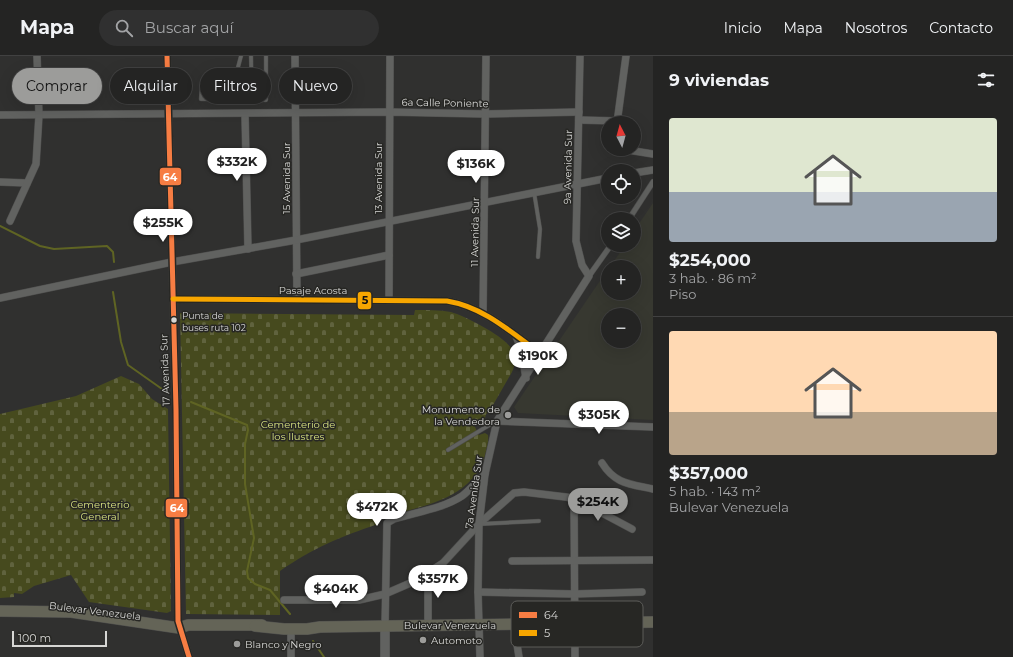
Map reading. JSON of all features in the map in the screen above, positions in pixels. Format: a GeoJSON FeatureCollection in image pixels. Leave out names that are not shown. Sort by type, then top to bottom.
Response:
{"type":"FeatureCollection","features":[{"type":"Feature","properties":{"kind":"highway","name":"Bulevar Venezuela"},"geometry":{"type":"LineString","coordinates":[[0,605],[70,606],[182,625]]}},
{"type":"Feature","properties":{"kind":"highway","name":"Bulevar Venezuela"},"geometry":{"type":"LineString","coordinates":[[0,611],[71,612],[182,625],[255,626],[307,624],[320,627]]}},
{"type":"Feature","properties":{"kind":"highway","name":"Bulevar Venezuela"},"geometry":{"type":"LineString","coordinates":[[643,622],[653,622]]}},
{"type":"Feature","properties":{"kind":"highway","name":"Bulevar Venezuela"},"geometry":{"type":"LineString","coordinates":[[255,626],[291,629],[320,627],[511,625]]}},
{"type":"Feature","properties":{"kind":"street"},"geometry":{"type":"LineString","coordinates":[[10,221],[36,164],[39,115],[38,56]]}},
{"type":"Feature","properties":{"kind":"street","name":"17 Avenida Sur"},"geometry":{"type":"LineString","coordinates":[[167,56],[182,625],[189,657]]}},
{"type":"Feature","properties":{"kind":"street","name":"15 Avenida Sur"},"geometry":{"type":"LineString","coordinates":[[295,56],[296,300]]}},
{"type":"Feature","properties":{"kind":"street","name":"13 Avenida Sur"},"geometry":{"type":"LineString","coordinates":[[389,300],[390,56]]}},
{"type":"Feature","properties":{"kind":"street","name":"11 Avenida Sur"},"geometry":{"type":"LineString","coordinates":[[483,313],[486,56]]}},
{"type":"Feature","properties":{"kind":"street","name":"9a Avenida Sur"},"geometry":{"type":"LineString","coordinates":[[580,56],[576,241],[582,265],[589,276]]}},
{"type":"Feature","properties":{"kind":"street"},"geometry":{"type":"LineString","coordinates":[[619,116],[626,56]]}},
{"type":"Feature","properties":{"kind":"street","name":"6a Calle Poniente"},"geometry":{"type":"LineString","coordinates":[[0,115],[295,114],[390,112],[485,114],[579,112]]}},
{"type":"Feature","properties":{"kind":"street"},"geometry":{"type":"LineString","coordinates":[[245,114],[248,249]]}},
{"type":"Feature","properties":{"kind":"street"},"geometry":{"type":"LineString","coordinates":[[579,120],[601,121]]}},
{"type":"Feature","properties":{"kind":"street"},"geometry":{"type":"LineString","coordinates":[[641,152],[653,154]]}},
{"type":"Feature","properties":{"kind":"street"},"geometry":{"type":"LineString","coordinates":[[641,172],[653,170]]}},
{"type":"Feature","properties":{"kind":"street"},"geometry":{"type":"LineString","coordinates":[[0,298],[172,262],[296,240],[601,179]]}},
{"type":"Feature","properties":{"kind":"street"},"geometry":{"type":"LineString","coordinates":[[0,182],[27,184]]}},
{"type":"Feature","properties":{"kind":"street"},"geometry":{"type":"LineString","coordinates":[[633,212],[653,182]]}},
{"type":"Feature","properties":{"kind":"street","name":"7a Avenida Sur"},"geometry":{"type":"LineString","coordinates":[[480,657],[478,592],[479,524],[485,474],[497,421],[526,378],[589,276],[606,252]]}},
{"type":"Feature","properties":{"kind":"street"},"geometry":{"type":"LineString","coordinates":[[296,274],[389,255]]}},
{"type":"Feature","properties":{"kind":"street","name":"Pasaje Acosta"},"geometry":{"type":"LineString","coordinates":[[173,299],[447,301],[462,304],[483,313],[541,354]]}},
{"type":"Feature","properties":{"kind":"street"},"geometry":{"type":"LineString","coordinates":[[516,335],[522,349],[526,378]]}},
{"type":"Feature","properties":{"kind":"street"},"geometry":{"type":"LineString","coordinates":[[497,421],[653,428]]}},
{"type":"Feature","properties":{"kind":"street"},"geometry":{"type":"LineString","coordinates":[[602,463],[614,479],[628,484],[653,489]]}},
{"type":"Feature","properties":{"kind":"street"},"geometry":{"type":"LineString","coordinates":[[385,657],[386,529],[389,522],[452,501],[463,495],[485,474]]}},
{"type":"Feature","properties":{"kind":"street"},"geometry":{"type":"LineString","coordinates":[[284,600],[359,600],[385,594],[415,581],[443,563],[479,524],[514,493],[524,492],[574,498],[632,529]]}},
{"type":"Feature","properties":{"kind":"street"},"geometry":{"type":"LineString","coordinates":[[574,498],[574,601]]}},
{"type":"Feature","properties":{"kind":"street"},"geometry":{"type":"LineString","coordinates":[[512,561],[653,560]]}},
{"type":"Feature","properties":{"kind":"street"},"geometry":{"type":"LineString","coordinates":[[428,573],[428,626]]}},
{"type":"Feature","properties":{"kind":"street"},"geometry":{"type":"LineString","coordinates":[[478,592],[574,594],[642,592]]}},
{"type":"Feature","properties":{"kind":"street"},"geometry":{"type":"LineString","coordinates":[[291,629],[291,657]]}},
{"type":"Feature","properties":{"kind":"street"},"geometry":{"type":"LineString","coordinates":[[517,647],[519,657]]}},
{"type":"Feature","properties":{"kind":"lane"},"geometry":{"type":"LineString","coordinates":[[238,68],[241,56]]}},
{"type":"Feature","properties":{"kind":"lane"},"geometry":{"type":"LineString","coordinates":[[252,56],[252,68]]}},
{"type":"Feature","properties":{"kind":"lane"},"geometry":{"type":"LineString","coordinates":[[266,56],[266,68]]}},
{"type":"Feature","properties":{"kind":"lane"},"geometry":{"type":"LineString","coordinates":[[202,85],[226,85],[226,99],[202,99],[202,85]]}},
{"type":"Feature","properties":{"kind":"lane"},"geometry":{"type":"LineString","coordinates":[[534,192],[540,229],[538,257]]}},
{"type":"Feature","properties":{"kind":"lane"},"geometry":{"type":"LineString","coordinates":[[448,450],[497,421]]}},
{"type":"Feature","properties":{"kind":"lane"},"geometry":{"type":"LineString","coordinates":[[479,524],[539,521]]}},
{"type":"Feature","properties":{"kind":"shaded area"},"geometry":{"type":"Polygon","coordinates":[[[653,203],[653,420],[518,413],[514,407],[601,279],[601,300],[641,300],[641,260],[615,260],[620,252],[641,252],[641,221],[653,203]]]}},
{"type":"Feature","properties":{"kind":"green space","name":"Cementerio de los Ilustres"},"geometry":{"type":"Polygon","coordinates":[[[415,310],[438,310],[451,312],[465,318],[493,332],[501,338],[511,348],[515,357],[512,372],[489,412],[486,414],[485,418],[474,425],[479,435],[485,433],[488,435],[488,439],[486,451],[480,467],[471,481],[444,499],[411,510],[378,518],[378,524],[327,544],[280,571],[280,615],[186,614],[180,313],[414,315],[415,310]]]}},
{"type":"Feature","properties":{"kind":"green space","name":"Cementerio General"},"geometry":{"type":"Polygon","coordinates":[[[121,376],[139,384],[152,399],[168,409],[171,611],[167,613],[89,602],[71,575],[34,586],[22,594],[14,593],[14,597],[0,598],[0,414],[76,396],[121,376]]]}},
{"type":"Feature","properties":{"kind":"waterway"},"geometry":{"type":"LineString","coordinates":[[0,226],[40,246],[54,249],[107,246],[113,252],[114,262]]}},
{"type":"Feature","properties":{"kind":"waterway"},"geometry":{"type":"LineString","coordinates":[[113,292],[121,342],[128,365],[162,389]]}},
{"type":"Feature","properties":{"kind":"waterway"},"geometry":{"type":"LineString","coordinates":[[191,402],[247,425],[248,430],[245,444],[245,484],[254,538],[247,571],[248,578],[255,584],[270,590],[290,614]]}},
{"type":"Feature","properties":{"kind":"waterway"},"geometry":{"type":"LineString","coordinates":[[313,641],[324,657]]}},
{"type":"Feature","properties":{"kind":"transit line","name":"64"},"geometry":{"type":"LineString","coordinates":[[167,56],[176,409],[178,621],[189,657]]}},
{"type":"Feature","properties":{"kind":"transit line","name":"5"},"geometry":{"type":"LineString","coordinates":[[173,299],[447,301],[460,304],[485,315],[541,354]]}},
{"type":"Feature","properties":{"kind":"place","name":"Punta de buses ruta 102"},"geometry":{"type":"Point","coordinates":[174,320]}},
{"type":"Feature","properties":{"kind":"place","name":"Monumento de la Vendedora"},"geometry":{"type":"Point","coordinates":[508,415]}},
{"type":"Feature","properties":{"kind":"place","name":"Automoto"},"geometry":{"type":"Point","coordinates":[423,640]}},
{"type":"Feature","properties":{"kind":"place","name":"Blanco y Negro"},"geometry":{"type":"Point","coordinates":[237,644]}}]}
